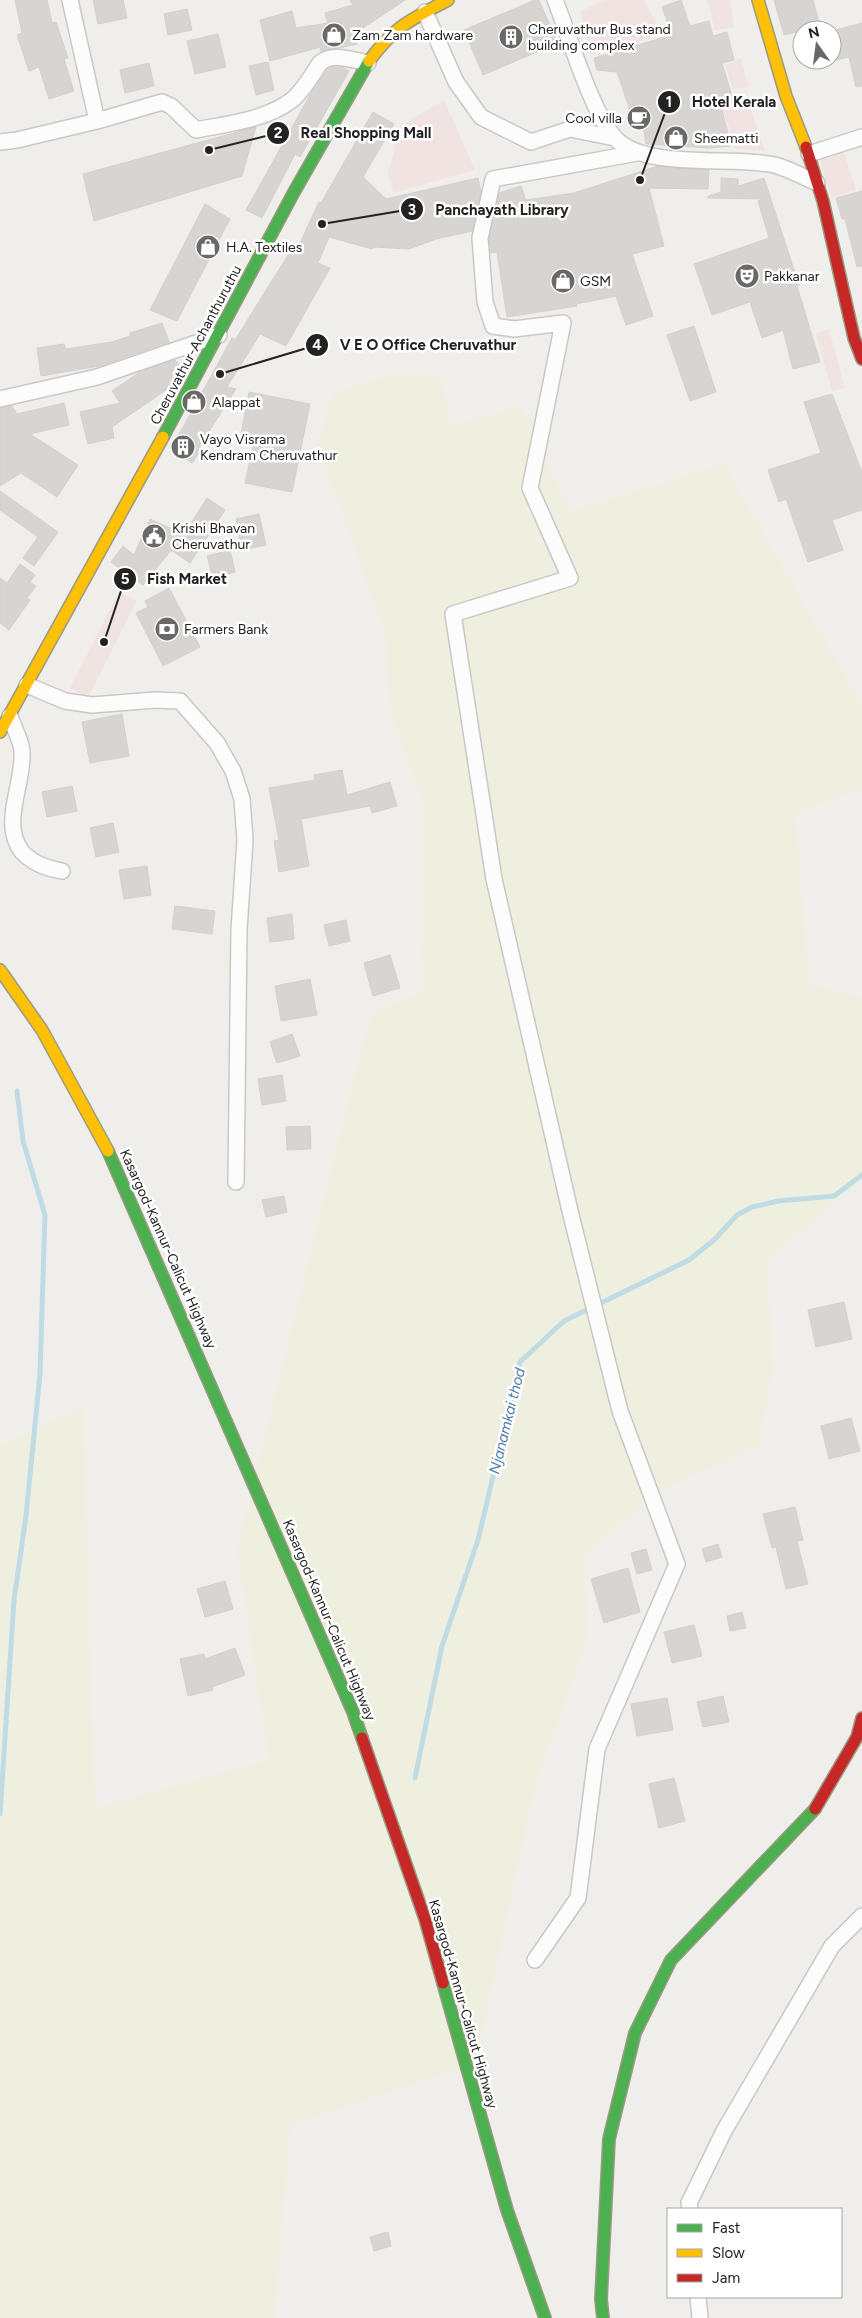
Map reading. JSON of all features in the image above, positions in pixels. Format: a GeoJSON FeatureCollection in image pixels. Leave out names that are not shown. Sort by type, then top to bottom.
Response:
{"type":"FeatureCollection","features":[{"type":"Feature","properties":{"kind":"main road","name":"Cheruvathur-Achanthuruthu"},"geometry":{"type":"LineString","coordinates":[[0,732],[219,335],[294,192],[368,63],[386,38],[404,23],[448,0]]}},
{"type":"Feature","properties":{"kind":"main road"},"geometry":{"type":"LineString","coordinates":[[758,0],[786,96],[809,154],[854,338],[862,359]]}},
{"type":"Feature","properties":{"kind":"main road","name":"Kasargod-Kannur-Calicut Highway"},"geometry":{"type":"LineString","coordinates":[[0,970],[42,1030],[115,1163],[353,1712],[424,1919],[507,2210],[545,2318]]}},
{"type":"Feature","properties":{"kind":"main road"},"geometry":{"type":"LineString","coordinates":[[603,2318],[601,2299],[609,2139],[635,2033],[671,1960],[813,1812],[857,1737],[862,1718]]}},
{"type":"Feature","properties":{"kind":"street"},"geometry":{"type":"LineString","coordinates":[[70,0],[97,121]]}},
{"type":"Feature","properties":{"kind":"street"},"geometry":{"type":"LineString","coordinates":[[555,0],[594,102],[615,138],[626,149],[658,158],[776,166],[817,183]]}},
{"type":"Feature","properties":{"kind":"street"},"geometry":{"type":"LineString","coordinates":[[425,12],[456,82],[481,117],[531,142],[570,130],[615,138]]}},
{"type":"Feature","properties":{"kind":"street"},"geometry":{"type":"LineString","coordinates":[[0,142],[17,140],[97,121],[162,102],[171,106],[196,130],[275,111],[293,99],[320,63],[326,59],[334,56],[368,63]]}},
{"type":"Feature","properties":{"kind":"street"},"geometry":{"type":"LineString","coordinates":[[809,154],[862,137]]}},
{"type":"Feature","properties":{"kind":"street"},"geometry":{"type":"LineString","coordinates":[[535,1960],[578,1898],[597,1749],[677,1564],[620,1411],[570,1211],[494,879],[453,614],[570,578],[530,488],[563,323],[514,329],[493,326],[485,302],[480,238],[493,179],[637,153]]}},
{"type":"Feature","properties":{"kind":"street"},"geometry":{"type":"LineString","coordinates":[[0,400],[97,377],[219,335]]}},
{"type":"Feature","properties":{"kind":"street"},"geometry":{"type":"LineString","coordinates":[[27,685],[65,700],[92,705],[155,700],[180,701],[216,743],[233,771],[242,799],[245,840],[239,930],[236,1182]]}},
{"type":"Feature","properties":{"kind":"street"},"geometry":{"type":"LineString","coordinates":[[8,719],[22,751],[10,828],[16,845],[28,858],[44,868],[62,871]]}},
{"type":"Feature","properties":{"kind":"street"},"geometry":{"type":"LineString","coordinates":[[690,2208],[689,2203],[724,2131],[832,1946],[862,1916]]}},
{"type":"Feature","properties":{"kind":"street"},"geometry":{"type":"LineString","coordinates":[[698,2298],[700,2318]]}},
{"type":"Feature","properties":{"kind":"shaded area"},"geometry":{"type":"Polygon","coordinates":[[[604,0],[644,0],[662,34],[591,54],[580,12],[604,0]]]}},
{"type":"Feature","properties":{"kind":"shaded area"},"geometry":{"type":"Polygon","coordinates":[[[707,0],[730,0],[734,27],[715,31],[707,0]]]}},
{"type":"Feature","properties":{"kind":"shaded area"},"geometry":{"type":"Polygon","coordinates":[[[741,58],[749,87],[733,89],[725,65],[741,58]]]}},
{"type":"Feature","properties":{"kind":"shaded area"},"geometry":{"type":"Polygon","coordinates":[[[444,100],[475,170],[393,193],[388,172],[395,149],[392,131],[444,100]]]}},
{"type":"Feature","properties":{"kind":"shaded area"},"geometry":{"type":"Polygon","coordinates":[[[748,101],[765,151],[734,149],[729,127],[722,109],[748,101]]]}},
{"type":"Feature","properties":{"kind":"shaded area"},"geometry":{"type":"Polygon","coordinates":[[[842,147],[856,190],[831,198],[818,154],[842,147]]]}},
{"type":"Feature","properties":{"kind":"shaded area"},"geometry":{"type":"Polygon","coordinates":[[[829,329],[845,388],[832,391],[816,334],[829,329]]]}},
{"type":"Feature","properties":{"kind":"shaded area"},"geometry":{"type":"Polygon","coordinates":[[[119,592],[137,601],[88,697],[70,688],[119,592]]]}},
{"type":"Feature","properties":{"kind":"green space"},"geometry":{"type":"Polygon","coordinates":[[[391,375],[440,377],[451,425],[521,407],[552,475],[572,511],[724,464],[862,705],[862,789],[795,812],[809,984],[862,998],[862,1178],[767,1261],[773,1368],[759,1445],[653,1494],[584,1557],[588,1637],[536,1782],[475,2064],[291,2125],[274,2318],[0,2318],[0,1446],[83,1406],[95,1808],[269,1760],[237,1551],[348,1100],[372,1012],[425,992],[422,958],[424,807],[388,703],[386,637],[318,445],[332,394],[391,375]]]}},
{"type":"Feature","properties":{"kind":"building"},"geometry":{"type":"Polygon","coordinates":[[[15,0],[47,0],[52,23],[56,22],[68,58],[64,59],[74,91],[49,99],[39,67],[29,71],[17,35],[22,33],[15,0]]]}},
{"type":"Feature","properties":{"kind":"building"},"geometry":{"type":"Polygon","coordinates":[[[93,0],[123,0],[127,18],[98,24],[93,0]]]}},
{"type":"Feature","properties":{"kind":"building"},"geometry":{"type":"Polygon","coordinates":[[[350,0],[405,0],[354,34],[357,44],[321,52],[320,47],[270,61],[260,20],[292,11],[296,28],[328,23],[325,13],[353,5],[350,0]]]}},
{"type":"Feature","properties":{"kind":"building","name":"Cheruvathur Bus stand building complex"},"geometry":{"type":"Polygon","coordinates":[[[539,0],[558,43],[483,75],[464,30],[539,0]]]}},
{"type":"Feature","properties":{"kind":"building"},"geometry":{"type":"Polygon","coordinates":[[[681,0],[690,26],[709,21],[713,36],[727,32],[734,60],[722,63],[734,103],[721,106],[731,146],[710,148],[646,144],[643,125],[636,128],[617,72],[597,70],[594,58],[672,35],[662,7],[681,0]]]}},
{"type":"Feature","properties":{"kind":"building"},"geometry":{"type":"Polygon","coordinates":[[[774,0],[813,0],[818,20],[792,20],[792,33],[784,35],[774,0]]]}},
{"type":"Feature","properties":{"kind":"building"},"geometry":{"type":"Polygon","coordinates":[[[187,9],[192,30],[168,35],[164,14],[187,9]]]}},
{"type":"Feature","properties":{"kind":"building"},"geometry":{"type":"Polygon","coordinates":[[[862,23],[862,86],[856,87],[849,57],[842,59],[842,28],[862,23]]]}},
{"type":"Feature","properties":{"kind":"building"},"geometry":{"type":"Polygon","coordinates":[[[218,34],[226,67],[195,74],[187,41],[218,34]]]}},
{"type":"Feature","properties":{"kind":"building"},"geometry":{"type":"Polygon","coordinates":[[[268,62],[274,90],[256,95],[249,66],[268,62]]]}},
{"type":"Feature","properties":{"kind":"building"},"geometry":{"type":"Polygon","coordinates":[[[149,63],[154,86],[125,93],[120,70],[149,63]]]}},
{"type":"Feature","properties":{"kind":"building"},"geometry":{"type":"Polygon","coordinates":[[[333,67],[342,67],[349,71],[300,157],[295,154],[262,218],[246,210],[310,95],[327,70],[333,67]]]}},
{"type":"Feature","properties":{"kind":"building"},"geometry":{"type":"Polygon","coordinates":[[[373,112],[394,124],[363,177],[386,199],[478,178],[481,192],[472,231],[436,239],[409,249],[374,247],[372,249],[329,237],[318,263],[330,268],[286,346],[260,334],[227,387],[236,389],[199,447],[202,449],[192,463],[171,449],[232,338],[235,340],[290,252],[295,254],[319,202],[321,203],[373,112]]]}},
{"type":"Feature","properties":{"kind":"building"},"geometry":{"type":"Polygon","coordinates":[[[256,127],[242,176],[94,221],[83,174],[256,127]]]}},
{"type":"Feature","properties":{"kind":"building"},"geometry":{"type":"Polygon","coordinates":[[[658,166],[709,170],[708,189],[649,188],[664,246],[632,254],[653,316],[626,325],[616,296],[576,304],[577,306],[507,317],[497,252],[491,253],[489,239],[499,193],[521,186],[526,200],[574,193],[658,166]]]}},
{"type":"Feature","properties":{"kind":"building"},"geometry":{"type":"Polygon","coordinates":[[[721,178],[738,179],[738,186],[764,178],[799,285],[797,286],[820,362],[793,369],[783,330],[762,338],[750,302],[712,315],[694,264],[769,238],[758,201],[764,199],[708,198],[708,196],[721,192],[721,178]]]}},
{"type":"Feature","properties":{"kind":"building"},"geometry":{"type":"Polygon","coordinates":[[[862,191],[862,266],[857,267],[845,219],[842,219],[836,198],[862,191]]]}},
{"type":"Feature","properties":{"kind":"building"},"geometry":{"type":"Polygon","coordinates":[[[205,204],[230,219],[177,321],[150,310],[205,204]]]}},
{"type":"Feature","properties":{"kind":"building"},"geometry":{"type":"Polygon","coordinates":[[[162,323],[169,342],[99,366],[41,376],[37,348],[64,344],[66,349],[112,342],[130,336],[130,333],[162,323]]]}},
{"type":"Feature","properties":{"kind":"building"},"geometry":{"type":"Polygon","coordinates":[[[694,326],[716,392],[690,401],[667,335],[694,326]]]}},
{"type":"Feature","properties":{"kind":"building"},"geometry":{"type":"Polygon","coordinates":[[[175,360],[183,369],[166,390],[112,427],[114,438],[88,444],[80,412],[120,403],[112,391],[140,372],[175,360]]]}},
{"type":"Feature","properties":{"kind":"building"},"geometry":{"type":"Polygon","coordinates":[[[249,392],[310,404],[292,492],[245,483],[254,442],[240,439],[249,392]]]}},
{"type":"Feature","properties":{"kind":"building"},"geometry":{"type":"Polygon","coordinates":[[[832,394],[862,472],[862,510],[832,520],[843,550],[808,562],[786,499],[779,502],[768,470],[821,453],[804,402],[832,394]]]}},
{"type":"Feature","properties":{"kind":"building"},"geometry":{"type":"Polygon","coordinates":[[[64,403],[69,425],[30,434],[78,465],[57,497],[21,473],[0,486],[0,408],[12,406],[17,414],[64,403]]]}},
{"type":"Feature","properties":{"kind":"building"},"geometry":{"type":"Polygon","coordinates":[[[0,491],[58,532],[34,566],[23,558],[38,537],[0,510],[0,491]]]}},
{"type":"Feature","properties":{"kind":"building"},"geometry":{"type":"Polygon","coordinates":[[[207,498],[225,510],[190,563],[171,550],[143,585],[111,562],[123,546],[134,555],[150,519],[184,534],[207,498]]]}},
{"type":"Feature","properties":{"kind":"building"},"geometry":{"type":"Polygon","coordinates":[[[259,514],[266,545],[242,550],[236,519],[259,514]]]}},
{"type":"Feature","properties":{"kind":"building"},"geometry":{"type":"Polygon","coordinates":[[[230,550],[235,572],[213,578],[207,556],[230,550]]]}},
{"type":"Feature","properties":{"kind":"building"},"geometry":{"type":"Polygon","coordinates":[[[20,564],[35,575],[30,582],[36,586],[27,598],[30,600],[9,630],[0,623],[0,578],[7,583],[20,564]]]}},
{"type":"Feature","properties":{"kind":"building","name":"Farmers Bank"},"geometry":{"type":"Polygon","coordinates":[[[169,588],[200,647],[163,666],[136,613],[148,607],[145,601],[169,588]]]}},
{"type":"Feature","properties":{"kind":"building"},"geometry":{"type":"Polygon","coordinates":[[[122,714],[129,756],[90,763],[82,722],[122,714]]]}},
{"type":"Feature","properties":{"kind":"building"},"geometry":{"type":"Polygon","coordinates":[[[342,770],[347,795],[390,782],[397,806],[372,813],[370,806],[301,819],[309,866],[279,872],[274,841],[279,840],[269,788],[315,780],[314,775],[342,770]]]}},
{"type":"Feature","properties":{"kind":"building"},"geometry":{"type":"Polygon","coordinates":[[[72,786],[77,811],[47,817],[42,792],[72,786]]]}},
{"type":"Feature","properties":{"kind":"building"},"geometry":{"type":"Polygon","coordinates":[[[113,823],[119,852],[96,857],[90,828],[113,823]]]}},
{"type":"Feature","properties":{"kind":"building"},"geometry":{"type":"Polygon","coordinates":[[[147,866],[151,895],[124,899],[119,870],[147,866]]]}},
{"type":"Feature","properties":{"kind":"building"},"geometry":{"type":"Polygon","coordinates":[[[175,906],[215,911],[212,934],[172,929],[175,906]]]}},
{"type":"Feature","properties":{"kind":"building"},"geometry":{"type":"Polygon","coordinates":[[[292,914],[294,939],[270,942],[267,918],[292,914]]]}},
{"type":"Feature","properties":{"kind":"building"},"geometry":{"type":"Polygon","coordinates":[[[346,920],[350,941],[329,946],[324,925],[346,920]]]}},
{"type":"Feature","properties":{"kind":"building"},"geometry":{"type":"Polygon","coordinates":[[[390,955],[400,988],[373,996],[364,963],[390,955]]]}},
{"type":"Feature","properties":{"kind":"building"},"geometry":{"type":"Polygon","coordinates":[[[310,979],[317,1015],[281,1021],[275,986],[310,979]]]}},
{"type":"Feature","properties":{"kind":"building"},"geometry":{"type":"Polygon","coordinates":[[[292,1034],[300,1056],[277,1063],[270,1042],[292,1034]]]}},
{"type":"Feature","properties":{"kind":"building"},"geometry":{"type":"Polygon","coordinates":[[[282,1075],[286,1101],[262,1105],[258,1079],[282,1075]]]}},
{"type":"Feature","properties":{"kind":"building"},"geometry":{"type":"Polygon","coordinates":[[[310,1126],[311,1149],[287,1150],[286,1127],[310,1126]]]}},
{"type":"Feature","properties":{"kind":"building"},"geometry":{"type":"Polygon","coordinates":[[[284,1196],[287,1212],[266,1217],[262,1200],[284,1196]]]}},
{"type":"Feature","properties":{"kind":"building"},"geometry":{"type":"Polygon","coordinates":[[[844,1302],[852,1339],[816,1347],[808,1310],[844,1302]]]}},
{"type":"Feature","properties":{"kind":"building"},"geometry":{"type":"Polygon","coordinates":[[[851,1418],[860,1451],[829,1459],[821,1426],[851,1418]]]}},
{"type":"Feature","properties":{"kind":"building"},"geometry":{"type":"Polygon","coordinates":[[[795,1507],[803,1540],[797,1541],[808,1584],[786,1589],[776,1547],[772,1548],[763,1514],[795,1507]]]}},
{"type":"Feature","properties":{"kind":"building"},"geometry":{"type":"Polygon","coordinates":[[[718,1544],[722,1557],[706,1562],[702,1549],[718,1544]]]}},
{"type":"Feature","properties":{"kind":"building"},"geometry":{"type":"Polygon","coordinates":[[[646,1549],[652,1570],[637,1574],[631,1553],[646,1549]]]}},
{"type":"Feature","properties":{"kind":"building"},"geometry":{"type":"Polygon","coordinates":[[[628,1568],[640,1612],[604,1623],[591,1579],[628,1568]]]}},
{"type":"Feature","properties":{"kind":"building"},"geometry":{"type":"Polygon","coordinates":[[[225,1581],[233,1609],[205,1617],[197,1589],[225,1581]]]}},
{"type":"Feature","properties":{"kind":"building"},"geometry":{"type":"Polygon","coordinates":[[[742,1612],[746,1628],[730,1631],[727,1616],[742,1612]]]}},
{"type":"Feature","properties":{"kind":"building"},"geometry":{"type":"Polygon","coordinates":[[[694,1625],[702,1656],[672,1663],[664,1632],[694,1625]]]}},
{"type":"Feature","properties":{"kind":"building"},"geometry":{"type":"Polygon","coordinates":[[[235,1648],[245,1675],[212,1687],[213,1690],[188,1696],[180,1659],[204,1654],[205,1659],[235,1648]]]}},
{"type":"Feature","properties":{"kind":"building"},"geometry":{"type":"Polygon","coordinates":[[[723,1696],[729,1722],[703,1727],[697,1702],[723,1696]]]}},
{"type":"Feature","properties":{"kind":"building"},"geometry":{"type":"Polygon","coordinates":[[[667,1698],[673,1730],[637,1736],[631,1704],[667,1698]]]}},
{"type":"Feature","properties":{"kind":"building"},"geometry":{"type":"Polygon","coordinates":[[[674,1778],[685,1821],[659,1828],[649,1784],[674,1778]]]}},
{"type":"Feature","properties":{"kind":"building"},"geometry":{"type":"Polygon","coordinates":[[[388,2232],[391,2246],[374,2251],[370,2237],[388,2232]]]}},
{"type":"Feature","properties":{"kind":"waterway"},"geometry":{"type":"LineString","coordinates":[[0,1814],[14,1600],[26,1516],[40,1374],[45,1215],[23,1141],[17,1091]]}},
{"type":"Feature","properties":{"kind":"waterway","name":"Njanamkai thod"},"geometry":{"type":"LineString","coordinates":[[415,1778],[442,1646],[478,1540],[520,1362],[564,1321],[689,1260],[714,1240],[737,1215],[752,1207],[778,1201],[834,1196],[862,1175]]}},
{"type":"Feature","properties":{"kind":"traffic: fast"},"geometry":{"type":"LineString","coordinates":[[163,437],[294,192],[369,61]]}},
{"type":"Feature","properties":{"kind":"traffic: fast"},"geometry":{"type":"LineString","coordinates":[[108,1151],[353,1712],[362,1738]]}},
{"type":"Feature","properties":{"kind":"traffic: fast"},"geometry":{"type":"LineString","coordinates":[[603,2318],[601,2299],[609,2139],[635,2033],[671,1960],[815,1809]]}},
{"type":"Feature","properties":{"kind":"traffic: fast"},"geometry":{"type":"LineString","coordinates":[[443,1983],[507,2210],[545,2318]]}},
{"type":"Feature","properties":{"kind":"traffic: slow"},"geometry":{"type":"LineString","coordinates":[[369,61],[378,49],[404,25],[448,0]]}},
{"type":"Feature","properties":{"kind":"traffic: slow"},"geometry":{"type":"LineString","coordinates":[[758,0],[786,96],[806,147]]}},
{"type":"Feature","properties":{"kind":"traffic: slow"},"geometry":{"type":"LineString","coordinates":[[0,732],[163,437]]}},
{"type":"Feature","properties":{"kind":"traffic: slow"},"geometry":{"type":"LineString","coordinates":[[0,970],[42,1030],[108,1151]]}},
{"type":"Feature","properties":{"kind":"traffic: jam"},"geometry":{"type":"LineString","coordinates":[[806,147],[823,201],[854,338],[862,359]]}},
{"type":"Feature","properties":{"kind":"traffic: jam"},"geometry":{"type":"LineString","coordinates":[[815,1809],[857,1737],[862,1718]]}},
{"type":"Feature","properties":{"kind":"traffic: jam"},"geometry":{"type":"LineString","coordinates":[[362,1738],[425,1919],[443,1983]]}},
{"type":"Feature","properties":{"kind":"place","name":"Zam Zam hardware"},"geometry":{"type":"Point","coordinates":[334,35]}},
{"type":"Feature","properties":{"kind":"place","name":"Cheruvathur Bus stand building complex"},"geometry":{"type":"Point","coordinates":[511,37]}},
{"type":"Feature","properties":{"kind":"place","name":"Cool villa"},"geometry":{"type":"Point","coordinates":[639,118]}},
{"type":"Feature","properties":{"kind":"place","name":"Sheematti"},"geometry":{"type":"Point","coordinates":[676,138]}},
{"type":"Feature","properties":{"kind":"place","name":"Real Shopping Mall"},"geometry":{"type":"Point","coordinates":[209,150]}},
{"type":"Feature","properties":{"kind":"place","name":"Hotel Kerala"},"geometry":{"type":"Point","coordinates":[640,180]}},
{"type":"Feature","properties":{"kind":"place","name":"Panchayath Library"},"geometry":{"type":"Point","coordinates":[322,224]}},
{"type":"Feature","properties":{"kind":"place","name":"H.A. Textiles"},"geometry":{"type":"Point","coordinates":[208,247]}},
{"type":"Feature","properties":{"kind":"place","name":"Pakkanar"},"geometry":{"type":"Point","coordinates":[747,276]}},
{"type":"Feature","properties":{"kind":"place","name":"GSM"},"geometry":{"type":"Point","coordinates":[563,281]}},
{"type":"Feature","properties":{"kind":"place","name":"V E O Office Cheruvathur"},"geometry":{"type":"Point","coordinates":[220,374]}},
{"type":"Feature","properties":{"kind":"place","name":"Alappat"},"geometry":{"type":"Point","coordinates":[194,402]}},
{"type":"Feature","properties":{"kind":"place","name":"Vayo Visrama Kendram Cheruvathur"},"geometry":{"type":"Point","coordinates":[183,447]}},
{"type":"Feature","properties":{"kind":"place","name":"Krishi Bhavan Cheruvathur"},"geometry":{"type":"Point","coordinates":[154,536]}},
{"type":"Feature","properties":{"kind":"place","name":"Farmers Bank"},"geometry":{"type":"Point","coordinates":[167,629]}},
{"type":"Feature","properties":{"kind":"place","name":"Fish Market"},"geometry":{"type":"Point","coordinates":[104,642]}}]}
